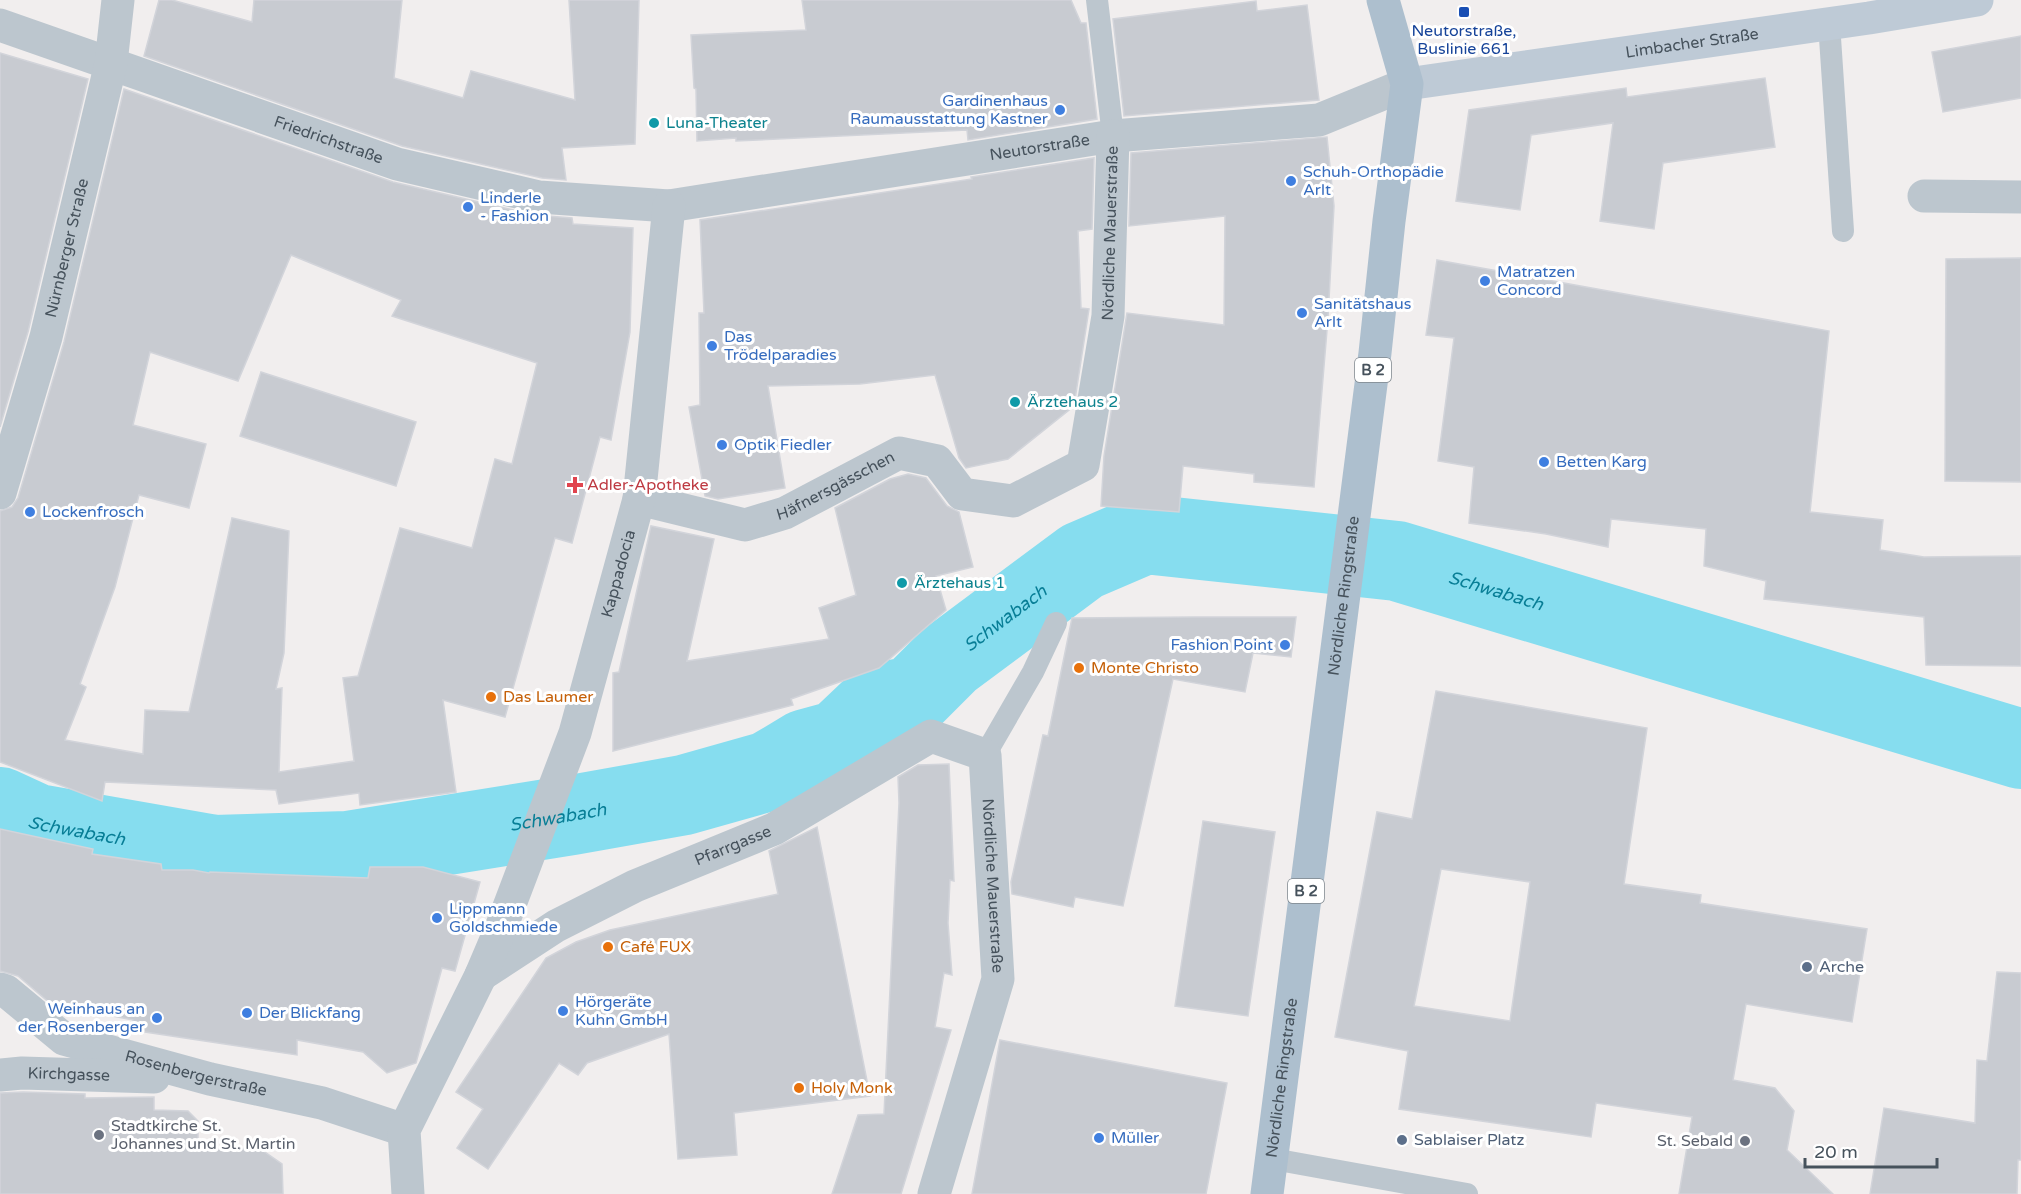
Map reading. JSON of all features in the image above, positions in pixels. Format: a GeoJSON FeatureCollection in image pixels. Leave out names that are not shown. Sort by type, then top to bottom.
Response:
{"type":"FeatureCollection","features":[{"type":"Feature","properties":{"kind":"main road","name":"Nördliche Ringstraße"},"geometry":{"type":"LineString","coordinates":[[1267,1194],[1376,353],[1389,220],[1407,84],[1383,0]]}},
{"type":"Feature","properties":{"kind":"main road","name":"Limbacher Straße"},"geometry":{"type":"LineString","coordinates":[[1407,84],[1829,23],[1868,9],[1977,0]]}},
{"type":"Feature","properties":{"kind":"street","name":"Nürnberger Straße"},"geometry":{"type":"LineString","coordinates":[[0,493],[46,337],[111,63],[118,0]]}},
{"type":"Feature","properties":{"kind":"street","name":"Friedrichstraße"},"geometry":{"type":"LineString","coordinates":[[0,25],[397,164],[539,197],[669,206]]}},
{"type":"Feature","properties":{"kind":"street","name":"Neutorstraße"},"geometry":{"type":"LineString","coordinates":[[669,206],[1113,136],[1319,120],[1407,84]]}},
{"type":"Feature","properties":{"kind":"street","name":"Nördliche Mauerstraße"},"geometry":{"type":"LineString","coordinates":[[1083,465],[1108,316],[1113,136]]}},
{"type":"Feature","properties":{"kind":"street"},"geometry":{"type":"LineString","coordinates":[[1924,196],[2021,197]]}},
{"type":"Feature","properties":{"kind":"street","name":"Kappadocia"},"geometry":{"type":"LineString","coordinates":[[481,975],[575,733],[639,499],[669,206]]}},
{"type":"Feature","properties":{"kind":"street","name":"Häfnersgässchen"},"geometry":{"type":"LineString","coordinates":[[639,499],[745,525],[785,513],[899,453],[937,461],[962,494],[1013,501],[1083,465]]}},
{"type":"Feature","properties":{"kind":"street","name":"Pfarrgasse"},"geometry":{"type":"LineString","coordinates":[[481,975],[556,926],[635,886],[774,829],[931,736],[985,755]]}},
{"type":"Feature","properties":{"kind":"street","name":"Nördliche Mauerstraße"},"geometry":{"type":"LineString","coordinates":[[934,1194],[998,979],[985,755]]}},
{"type":"Feature","properties":{"kind":"street"},"geometry":{"type":"LineString","coordinates":[[408,1194],[404,1130],[481,975]]}},
{"type":"Feature","properties":{"kind":"street","name":"Rosenbergerstraße"},"geometry":{"type":"LineString","coordinates":[[0,989],[6,991],[64,1040],[210,1079],[322,1103],[404,1130]]}},
{"type":"Feature","properties":{"kind":"street","name":"Kirchgasse"},"geometry":{"type":"LineString","coordinates":[[0,1075],[22,1073],[210,1079]]}},
{"type":"Feature","properties":{"kind":"lane","name":"Nördliche Mauerstraße"},"geometry":{"type":"LineString","coordinates":[[1097,0],[1113,136]]}},
{"type":"Feature","properties":{"kind":"lane"},"geometry":{"type":"LineString","coordinates":[[1829,23],[1843,231]]}},
{"type":"Feature","properties":{"kind":"lane"},"geometry":{"type":"LineString","coordinates":[[985,755],[1033,672],[1056,623]]}},
{"type":"Feature","properties":{"kind":"lane"},"geometry":{"type":"LineString","coordinates":[[1273,1159],[1467,1194]]}},
{"type":"Feature","properties":{"kind":"building"},"geometry":{"type":"Polygon","coordinates":[[[159,0],[172,0],[252,22],[254,0],[402,0],[394,78],[463,98],[471,71],[575,100],[569,0],[639,0],[635,144],[562,148],[566,180],[542,178],[402,146],[144,56],[159,0]]]}},
{"type":"Feature","properties":{"kind":"building"},"geometry":{"type":"Polygon","coordinates":[[[802,0],[1071,0],[1081,23],[1086,23],[1097,119],[968,140],[967,130],[697,141],[696,89],[694,88],[691,35],[806,30],[802,0]]]}},
{"type":"Feature","properties":{"kind":"building"},"geometry":{"type":"Polygon","coordinates":[[[1256,1],[1257,11],[1307,5],[1319,100],[1124,116],[1113,19],[1256,1]]]}},
{"type":"Feature","properties":{"kind":"building"},"geometry":{"type":"Polygon","coordinates":[[[2021,36],[2021,98],[1943,112],[1932,52],[2021,36]]]}},
{"type":"Feature","properties":{"kind":"building"},"geometry":{"type":"Polygon","coordinates":[[[0,53],[88,79],[28,332],[0,427],[0,53]]]}},
{"type":"Feature","properties":{"kind":"building"},"geometry":{"type":"Polygon","coordinates":[[[1765,78],[1775,147],[1663,163],[1654,229],[1600,221],[1613,123],[1531,135],[1520,210],[1456,201],[1469,110],[1626,88],[1627,97],[1765,78]]]}},
{"type":"Feature","properties":{"kind":"building"},"geometry":{"type":"Polygon","coordinates":[[[124,89],[393,182],[535,215],[572,218],[573,224],[633,228],[630,332],[611,440],[600,437],[572,543],[555,538],[505,717],[443,700],[456,792],[360,805],[359,793],[279,804],[276,790],[105,782],[102,801],[0,762],[0,511],[12,507],[18,498],[64,342],[124,89]],[[291,255],[238,381],[150,352],[133,425],[206,444],[189,508],[139,495],[115,587],[80,684],[86,687],[65,740],[143,754],[145,710],[189,712],[232,518],[289,531],[284,653],[276,689],[282,688],[279,772],[354,761],[343,678],[358,676],[400,528],[472,548],[495,459],[512,464],[537,363],[392,316],[401,300],[291,255]]]}},
{"type":"Feature","properties":{"kind":"building"},"geometry":{"type":"Polygon","coordinates":[[[1327,137],[1334,206],[1328,318],[1314,487],[1254,482],[1254,474],[1183,466],[1179,512],[1101,506],[1104,456],[1127,313],[1224,325],[1225,216],[1129,226],[1131,153],[1327,137]]]}},
{"type":"Feature","properties":{"kind":"building"},"geometry":{"type":"Polygon","coordinates":[[[1094,158],[1092,229],[1078,231],[1081,308],[1089,309],[1074,406],[1008,459],[966,468],[959,458],[935,375],[860,384],[768,386],[785,488],[718,499],[705,496],[689,407],[700,405],[699,313],[704,313],[700,220],[1094,158]]]}},
{"type":"Feature","properties":{"kind":"building"},"geometry":{"type":"Polygon","coordinates":[[[2021,258],[2021,482],[1945,481],[1946,259],[2021,258]]]}},
{"type":"Feature","properties":{"kind":"building"},"geometry":{"type":"Polygon","coordinates":[[[1437,260],[1829,331],[1810,512],[1883,520],[1880,550],[1924,557],[2021,556],[2021,666],[1926,665],[1924,617],[1764,599],[1766,581],[1704,566],[1706,529],[1611,519],[1608,547],[1546,534],[1469,523],[1474,467],[1438,461],[1454,338],[1426,335],[1437,260]]]}},
{"type":"Feature","properties":{"kind":"building"},"geometry":{"type":"Polygon","coordinates":[[[261,372],[416,422],[396,486],[240,436],[261,372]]]}},
{"type":"Feature","properties":{"kind":"building"},"geometry":{"type":"Polygon","coordinates":[[[908,474],[926,478],[947,506],[959,512],[973,567],[936,576],[946,610],[879,668],[791,699],[793,705],[613,751],[613,673],[619,672],[651,526],[714,539],[687,661],[829,639],[819,608],[856,595],[835,508],[890,479],[908,474]]]}},
{"type":"Feature","properties":{"kind":"building"},"geometry":{"type":"Polygon","coordinates":[[[1296,617],[1291,657],[1253,653],[1245,692],[1173,679],[1123,906],[1075,897],[1073,907],[1012,894],[1011,882],[1043,735],[1048,736],[1072,618],[1296,617]]]}},
{"type":"Feature","properties":{"kind":"building"},"geometry":{"type":"Polygon","coordinates":[[[1436,691],[1647,728],[1624,884],[1701,895],[1700,903],[1867,929],[1852,1022],[1746,1004],[1733,1080],[1775,1088],[1794,1111],[1787,1150],[1833,1194],[1679,1194],[1692,1117],[1596,1103],[1591,1137],[1399,1109],[1408,1051],[1335,1037],[1377,812],[1412,819],[1436,691]],[[1441,869],[1414,1006],[1510,1021],[1530,882],[1441,869]]]}},
{"type":"Feature","properties":{"kind":"building"},"geometry":{"type":"Polygon","coordinates":[[[949,764],[954,881],[950,880],[948,923],[952,975],[944,973],[935,1027],[951,1030],[901,1194],[832,1194],[858,1115],[884,1114],[899,803],[898,777],[918,765],[949,764]]]}},
{"type":"Feature","properties":{"kind":"building"},"geometry":{"type":"Polygon","coordinates":[[[1203,821],[1275,832],[1248,1016],[1175,1006],[1203,821]]]}},
{"type":"Feature","properties":{"kind":"building"},"geometry":{"type":"Polygon","coordinates":[[[817,827],[870,1096],[734,1113],[737,1155],[678,1159],[669,1034],[587,1063],[578,1075],[559,1063],[488,1169],[457,1148],[483,1109],[456,1092],[546,958],[576,942],[610,930],[778,894],[769,851],[817,827]]]}},
{"type":"Feature","properties":{"kind":"building"},"geometry":{"type":"Polygon","coordinates":[[[0,829],[93,849],[92,854],[161,864],[162,870],[368,878],[370,867],[423,867],[480,882],[455,971],[442,968],[416,1063],[387,1073],[363,1052],[297,1040],[297,1055],[132,1030],[133,1020],[51,1004],[18,976],[0,971],[0,829]]]}},
{"type":"Feature","properties":{"kind":"building"},"geometry":{"type":"Polygon","coordinates":[[[1997,972],[2021,973],[2021,1160],[2018,1160],[2017,1194],[1870,1194],[1884,1108],[1975,1123],[1977,1060],[1987,1061],[1997,972]]]}},
{"type":"Feature","properties":{"kind":"building","name":"Müller"},"geometry":{"type":"Polygon","coordinates":[[[1000,1040],[1227,1083],[1206,1194],[972,1194],[1000,1040]]]}},
{"type":"Feature","properties":{"kind":"building","name":"Stadtkirche St. Johannes und St. Martin"},"geometry":{"type":"Polygon","coordinates":[[[0,1093],[85,1094],[85,1098],[154,1097],[154,1110],[188,1111],[198,1121],[198,1150],[259,1148],[282,1164],[283,1194],[0,1194],[0,1093]]]}},
{"type":"Feature","properties":{"kind":"waterway","name":"Schwabach"},"geometry":{"type":"LineString","coordinates":[[0,807],[37,824],[214,855],[348,851],[684,795],[769,771],[806,749],[839,740],[878,703],[913,696],[949,660],[1082,561],[1145,534],[1397,561],[2021,749]]}},
{"type":"Feature","properties":{"kind":"place","name":"Neutorstraße, Buslinie 661"},"geometry":{"type":"Point","coordinates":[1464,12]}},
{"type":"Feature","properties":{"kind":"place","name":"Gardinenhaus Raumausstattung Kastner"},"geometry":{"type":"Point","coordinates":[1060,110]}},
{"type":"Feature","properties":{"kind":"place","name":"Luna-Theater"},"geometry":{"type":"Point","coordinates":[654,123]}},
{"type":"Feature","properties":{"kind":"place","name":"Schuh-Orthopädie Arlt"},"geometry":{"type":"Point","coordinates":[1291,181]}},
{"type":"Feature","properties":{"kind":"place","name":"Linderle - Fashion"},"geometry":{"type":"Point","coordinates":[468,207]}},
{"type":"Feature","properties":{"kind":"place","name":"Matratzen Concord"},"geometry":{"type":"Point","coordinates":[1485,281]}},
{"type":"Feature","properties":{"kind":"place","name":"Sanitätshaus Arlt"},"geometry":{"type":"Point","coordinates":[1302,313]}},
{"type":"Feature","properties":{"kind":"place","name":"Das Trödelparadies"},"geometry":{"type":"Point","coordinates":[712,346]}},
{"type":"Feature","properties":{"kind":"place","name":"Ärztehaus 2"},"geometry":{"type":"Point","coordinates":[1015,402]}},
{"type":"Feature","properties":{"kind":"place","name":"Optik Fiedler"},"geometry":{"type":"Point","coordinates":[722,445]}},
{"type":"Feature","properties":{"kind":"place","name":"Betten Karg"},"geometry":{"type":"Point","coordinates":[1544,462]}},
{"type":"Feature","properties":{"kind":"place","name":"Adler-Apotheke"},"geometry":{"type":"Point","coordinates":[575,485]}},
{"type":"Feature","properties":{"kind":"place","name":"Lockenfrosch"},"geometry":{"type":"Point","coordinates":[30,512]}},
{"type":"Feature","properties":{"kind":"place","name":"Ärztehaus 1"},"geometry":{"type":"Point","coordinates":[902,583]}},
{"type":"Feature","properties":{"kind":"place","name":"Fashion Point"},"geometry":{"type":"Point","coordinates":[1285,645]}},
{"type":"Feature","properties":{"kind":"place","name":"Monte Christo"},"geometry":{"type":"Point","coordinates":[1079,668]}},
{"type":"Feature","properties":{"kind":"place","name":"Das Laumer"},"geometry":{"type":"Point","coordinates":[491,697]}},
{"type":"Feature","properties":{"kind":"place","name":"Lippmann Goldschmiede"},"geometry":{"type":"Point","coordinates":[437,918]}},
{"type":"Feature","properties":{"kind":"place","name":"Café FUX"},"geometry":{"type":"Point","coordinates":[608,947]}},
{"type":"Feature","properties":{"kind":"place","name":"Arche"},"geometry":{"type":"Point","coordinates":[1807,967]}},
{"type":"Feature","properties":{"kind":"place","name":"Hörgeräte Kuhn GmbH"},"geometry":{"type":"Point","coordinates":[563,1011]}},
{"type":"Feature","properties":{"kind":"place","name":"Der Blickfang"},"geometry":{"type":"Point","coordinates":[247,1013]}},
{"type":"Feature","properties":{"kind":"place","name":"Weinhaus an der Rosenberger"},"geometry":{"type":"Point","coordinates":[157,1018]}},
{"type":"Feature","properties":{"kind":"place","name":"Holy Monk"},"geometry":{"type":"Point","coordinates":[799,1088]}},
{"type":"Feature","properties":{"kind":"place","name":"Stadtkirche St. Johannes und St. Martin"},"geometry":{"type":"Point","coordinates":[99,1135]}},
{"type":"Feature","properties":{"kind":"place","name":"Müller"},"geometry":{"type":"Point","coordinates":[1099,1138]}},
{"type":"Feature","properties":{"kind":"place","name":"Sablaiser Platz"},"geometry":{"type":"Point","coordinates":[1402,1140]}},
{"type":"Feature","properties":{"kind":"place","name":"St. Sebald"},"geometry":{"type":"Point","coordinates":[1745,1141]}}]}
